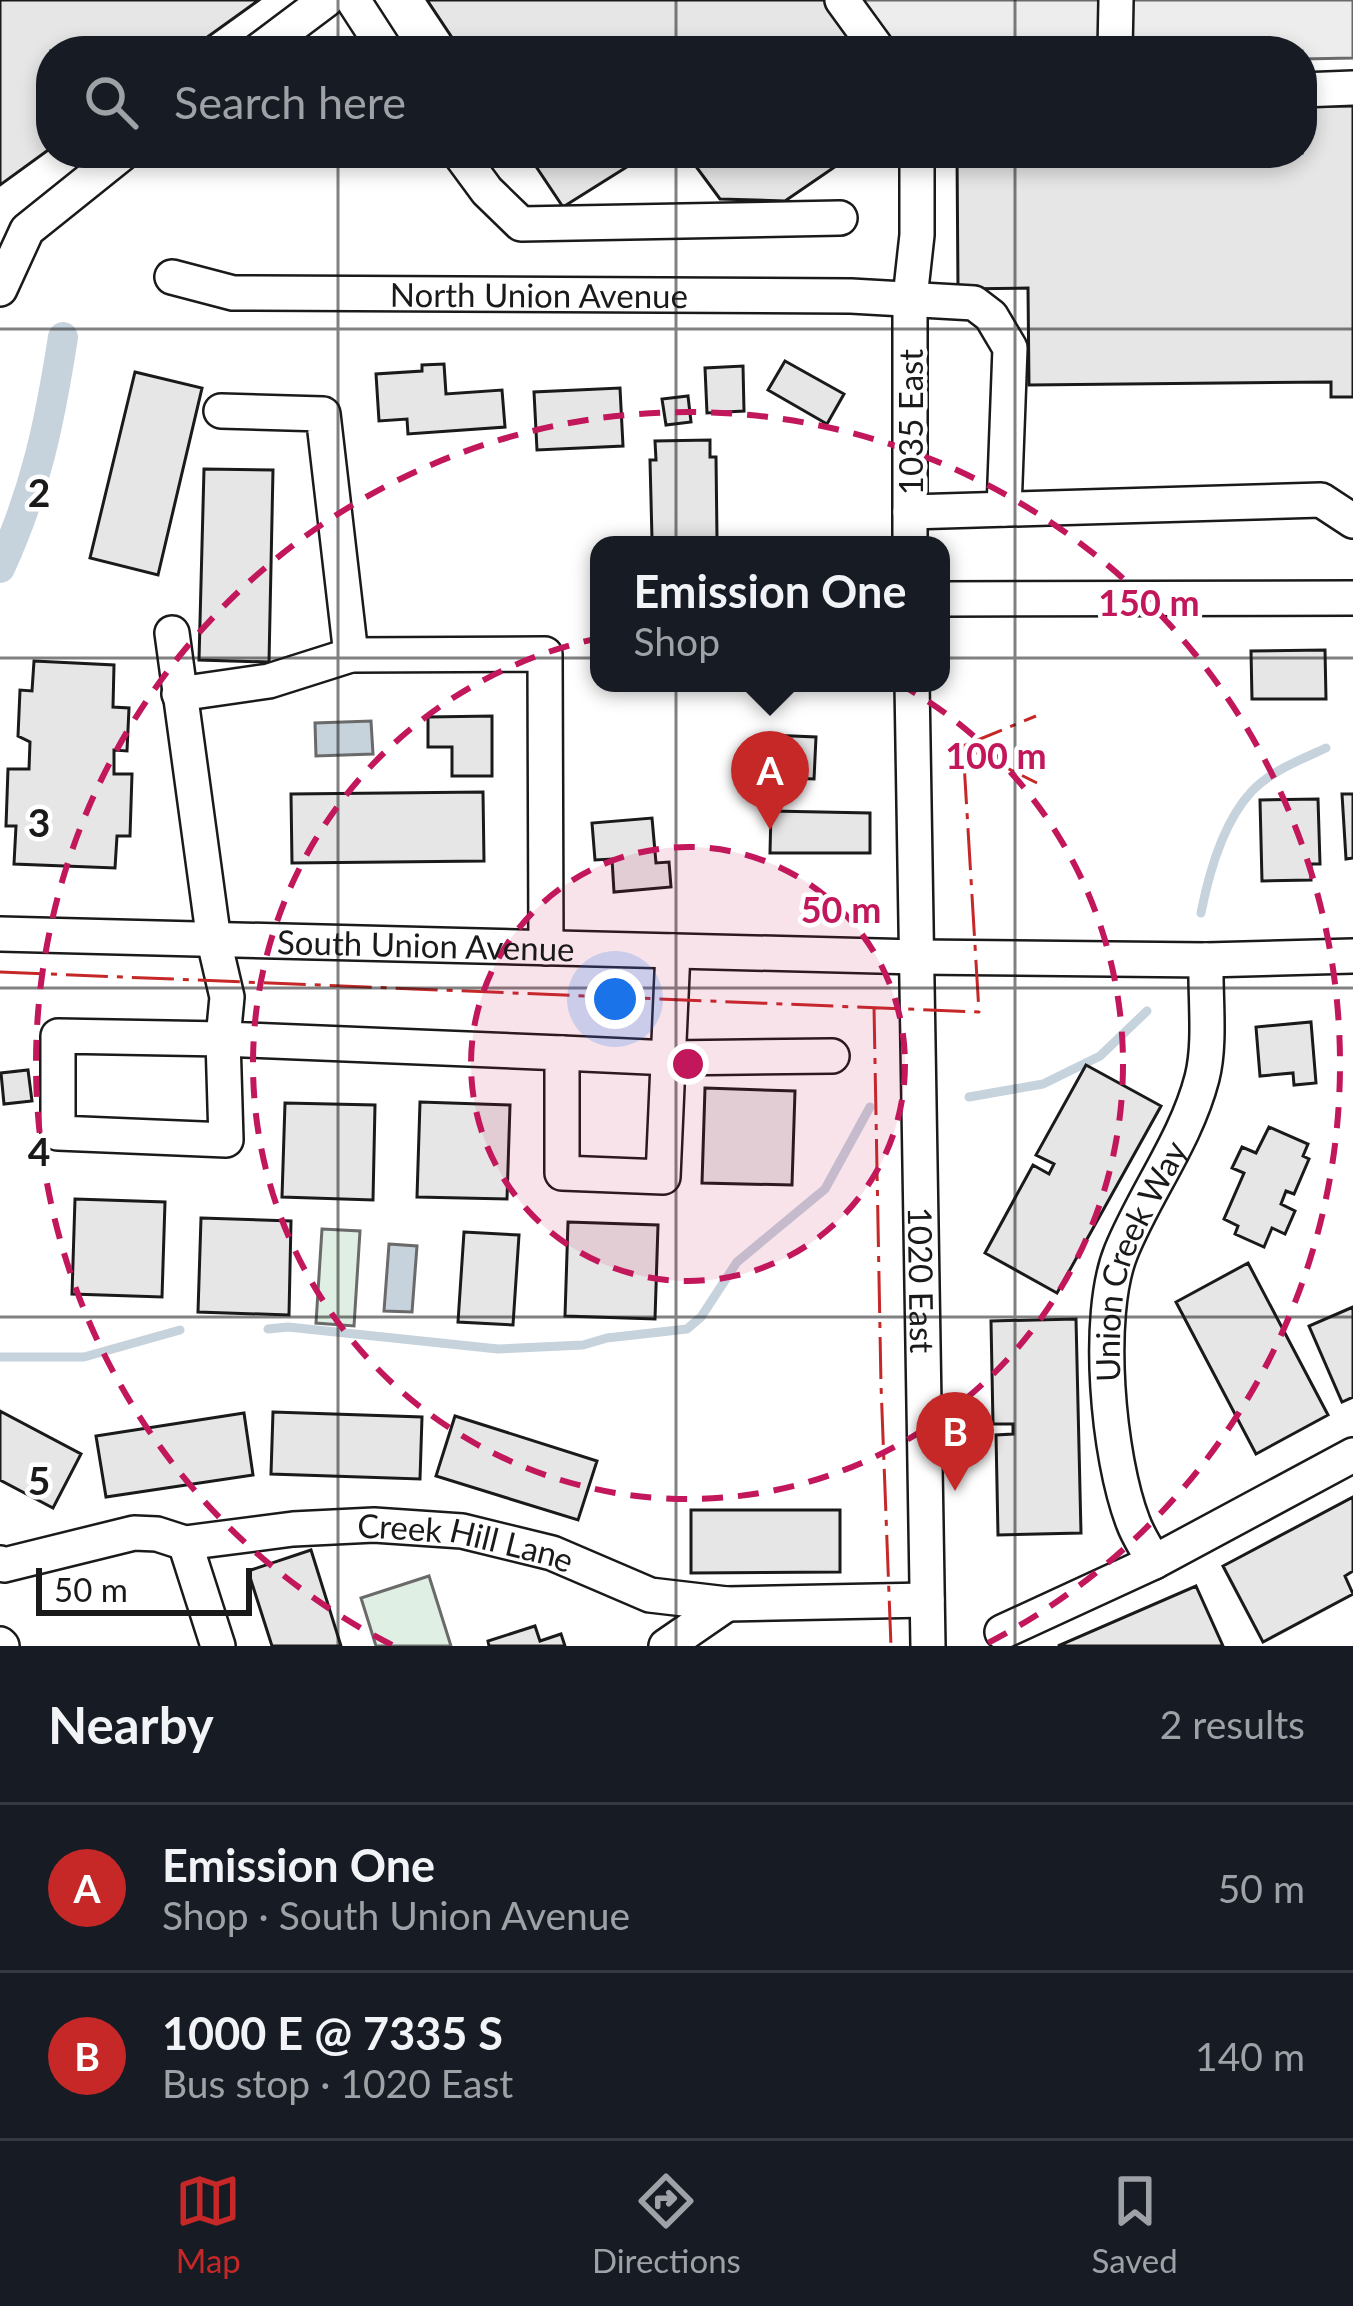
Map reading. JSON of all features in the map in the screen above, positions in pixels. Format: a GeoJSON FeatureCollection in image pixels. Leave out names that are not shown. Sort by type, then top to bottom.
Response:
{"type":"FeatureCollection","features":[{"type":"Feature","properties":{"kind":"street"},"geometry":{"type":"LineString","coordinates":[[278,36],[326,0]]}},
{"type":"Feature","properties":{"kind":"street"},"geometry":{"type":"LineString","coordinates":[[353,0],[376,36]]}},
{"type":"Feature","properties":{"kind":"street"},"geometry":{"type":"LineString","coordinates":[[842,0],[868,36]]}},
{"type":"Feature","properties":{"kind":"street"},"geometry":{"type":"LineString","coordinates":[[1115,36],[1116,0]]}},
{"type":"Feature","properties":{"kind":"street"},"geometry":{"type":"LineString","coordinates":[[1317,90],[1353,88]]}},
{"type":"Feature","properties":{"kind":"street"},"geometry":{"type":"LineString","coordinates":[[0,289],[27,230],[104,168]]}},
{"type":"Feature","properties":{"kind":"street"},"geometry":{"type":"LineString","coordinates":[[470,168],[521,224],[840,218]]}},
{"type":"Feature","properties":{"kind":"street","name":"1035 East"},"geometry":{"type":"LineString","coordinates":[[910,528],[910,298],[917,168]]}},
{"type":"Feature","properties":{"kind":"street","name":"North Union Avenue"},"geometry":{"type":"LineString","coordinates":[[172,278],[233,293],[974,302],[991,316],[1010,348],[1004,509]]}},
{"type":"Feature","properties":{"kind":"street"},"geometry":{"type":"LineString","coordinates":[[221,411],[322,414],[351,655]]}},
{"type":"Feature","properties":{"kind":"street"},"geometry":{"type":"LineString","coordinates":[[910,528],[1004,509],[1321,500],[1353,521]]}},
{"type":"Feature","properties":{"kind":"street"},"geometry":{"type":"LineString","coordinates":[[950,599],[1353,598]]}},
{"type":"Feature","properties":{"kind":"street"},"geometry":{"type":"LineString","coordinates":[[172,633],[214,941],[227,997],[223,1039],[226,1140],[58,1133],[58,1036],[223,1039],[670,1058],[832,1056]]}},
{"type":"Feature","properties":{"kind":"street"},"geometry":{"type":"LineString","coordinates":[[179,694],[269,680],[351,655],[545,654],[546,949]]}},
{"type":"Feature","properties":{"kind":"street"},"geometry":{"type":"LineString","coordinates":[[912,692],[917,957]]}},
{"type":"Feature","properties":{"kind":"street","name":"South Union Avenue"},"geometry":{"type":"LineString","coordinates":[[0,934],[917,957],[1206,960],[1353,956]]}},
{"type":"Feature","properties":{"kind":"street"},"geometry":{"type":"LineString","coordinates":[[562,1053],[562,1173],[663,1177],[673,951]]}},
{"type":"Feature","properties":{"kind":"street","name":"1020 East"},"geometry":{"type":"LineString","coordinates":[[917,957],[928,1646]]}},
{"type":"Feature","properties":{"kind":"street","name":"Union Creek Way"},"geometry":{"type":"LineString","coordinates":[[1154,1562],[1133,1522],[1116,1462],[1106,1340],[1108,1298],[1120,1255],[1190,1113],[1203,1073],[1206,960]]}},
{"type":"Feature","properties":{"kind":"street"},"geometry":{"type":"LineString","coordinates":[[1002,1632],[1154,1562],[1353,1455]]}},
{"type":"Feature","properties":{"kind":"street","name":"Creek Hill Lane"},"geometry":{"type":"LineString","coordinates":[[0,1563],[134,1533],[185,1543],[293,1528],[374,1525],[462,1531],[552,1553],[650,1594],[727,1604],[927,1600]]}},
{"type":"Feature","properties":{"kind":"street"},"geometry":{"type":"LineString","coordinates":[[185,1543],[218,1646]]}},
{"type":"Feature","properties":{"kind":"street"},"geometry":{"type":"LineString","coordinates":[[666,1646],[727,1604]]}},
{"type":"Feature","properties":{"kind":"green space"},"geometry":{"type":"Polygon","coordinates":[[[322,1229],[360,1231],[354,1326],[316,1323],[322,1229]]]}},
{"type":"Feature","properties":{"kind":"green space"},"geometry":{"type":"Polygon","coordinates":[[[429,1576],[451,1646],[376,1646],[361,1598],[429,1576]]]}},
{"type":"Feature","properties":{"kind":"shaded area"},"geometry":{"type":"Polygon","coordinates":[[[851,0],[1353,0],[1353,58],[1317,59],[1317,36],[882,36],[851,0]]]}},
{"type":"Feature","properties":{"kind":"shaded area"},"geometry":{"type":"Polygon","coordinates":[[[371,721],[373,754],[316,756],[315,723],[371,721]]]}},
{"type":"Feature","properties":{"kind":"shaded area"},"geometry":{"type":"Polygon","coordinates":[[[389,1244],[417,1246],[412,1312],[384,1311],[389,1244]]]}},
{"type":"Feature","properties":{"kind":"building"},"geometry":{"type":"Polygon","coordinates":[[[0,0],[259,0],[209,36],[36,36],[36,159],[0,185],[0,0]]]}},
{"type":"Feature","properties":{"kind":"building"},"geometry":{"type":"Polygon","coordinates":[[[427,0],[834,0],[861,36],[451,36],[427,0]]]}},
{"type":"Feature","properties":{"kind":"building"},"geometry":{"type":"Polygon","coordinates":[[[1317,106],[1353,106],[1353,397],[1331,397],[1331,382],[1029,385],[1028,288],[958,289],[957,168],[1317,168],[1317,106]]]}},
{"type":"Feature","properties":{"kind":"building"},"geometry":{"type":"Polygon","coordinates":[[[537,168],[625,168],[563,207],[537,168]]]}},
{"type":"Feature","properties":{"kind":"building"},"geometry":{"type":"Polygon","coordinates":[[[697,168],[833,168],[785,201],[720,199],[697,168]]]}},
{"type":"Feature","properties":{"kind":"building"},"geometry":{"type":"Polygon","coordinates":[[[785,361],[844,394],[827,424],[768,390],[785,361]]]}},
{"type":"Feature","properties":{"kind":"building"},"geometry":{"type":"Polygon","coordinates":[[[444,364],[446,394],[502,390],[505,427],[408,434],[407,419],[379,421],[376,374],[422,371],[422,365],[444,364]]]}},
{"type":"Feature","properties":{"kind":"building"},"geometry":{"type":"Polygon","coordinates":[[[743,366],[744,411],[707,413],[705,368],[743,366]]]}},
{"type":"Feature","properties":{"kind":"building"},"geometry":{"type":"Polygon","coordinates":[[[135,372],[202,388],[158,575],[90,558],[135,372]]]}},
{"type":"Feature","properties":{"kind":"building"},"geometry":{"type":"Polygon","coordinates":[[[620,388],[623,446],[537,450],[534,392],[620,388]]]}},
{"type":"Feature","properties":{"kind":"building"},"geometry":{"type":"Polygon","coordinates":[[[688,396],[691,422],[666,425],[662,399],[688,396]]]}},
{"type":"Feature","properties":{"kind":"building"},"geometry":{"type":"Polygon","coordinates":[[[710,440],[710,457],[716,457],[717,536],[652,536],[650,460],[656,460],[655,441],[710,440]]]}},
{"type":"Feature","properties":{"kind":"building"},"geometry":{"type":"Polygon","coordinates":[[[204,469],[273,470],[269,662],[199,660],[204,469]]]}},
{"type":"Feature","properties":{"kind":"building"},"geometry":{"type":"Polygon","coordinates":[[[1325,650],[1326,699],[1252,699],[1251,651],[1325,650]]]}},
{"type":"Feature","properties":{"kind":"building"},"geometry":{"type":"Polygon","coordinates":[[[34,661],[114,665],[113,707],[129,708],[127,751],[114,750],[114,774],[132,774],[130,836],[117,836],[115,868],[14,864],[16,826],[6,826],[8,769],[29,769],[30,742],[18,736],[20,690],[32,691],[34,661]]]}},
{"type":"Feature","properties":{"kind":"building"},"geometry":{"type":"Polygon","coordinates":[[[492,716],[492,776],[452,776],[452,747],[428,747],[428,717],[492,716]]]}},
{"type":"Feature","properties":{"kind":"building"},"geometry":{"type":"Polygon","coordinates":[[[768,735],[816,737],[814,779],[766,777],[768,735]]]}},
{"type":"Feature","properties":{"kind":"building"},"geometry":{"type":"Polygon","coordinates":[[[483,792],[484,861],[292,863],[291,794],[483,792]]]}},
{"type":"Feature","properties":{"kind":"building"},"geometry":{"type":"Polygon","coordinates":[[[1342,794],[1353,794],[1353,858],[1346,859],[1342,794]]]}},
{"type":"Feature","properties":{"kind":"building"},"geometry":{"type":"Polygon","coordinates":[[[1318,799],[1320,864],[1311,864],[1311,880],[1262,881],[1260,800],[1318,799]]]}},
{"type":"Feature","properties":{"kind":"building"},"geometry":{"type":"Polygon","coordinates":[[[771,811],[870,813],[870,853],[770,853],[771,811]]]}},
{"type":"Feature","properties":{"kind":"building"},"geometry":{"type":"Polygon","coordinates":[[[652,818],[656,863],[669,862],[671,887],[614,892],[612,859],[595,860],[592,823],[652,818]]]}},
{"type":"Feature","properties":{"kind":"building"},"geometry":{"type":"Polygon","coordinates":[[[1311,1022],[1316,1083],[1294,1085],[1293,1073],[1260,1076],[1256,1027],[1311,1022]]]}},
{"type":"Feature","properties":{"kind":"building"},"geometry":{"type":"Polygon","coordinates":[[[1086,1065],[1161,1106],[1057,1293],[985,1253],[1033,1165],[1049,1174],[1054,1164],[1036,1155],[1086,1065]]]}},
{"type":"Feature","properties":{"kind":"building"},"geometry":{"type":"Polygon","coordinates":[[[28,1070],[32,1101],[4,1104],[1,1073],[28,1070]]]}},
{"type":"Feature","properties":{"kind":"building"},"geometry":{"type":"Polygon","coordinates":[[[705,1088],[795,1091],[792,1185],[702,1183],[705,1088]]]}},
{"type":"Feature","properties":{"kind":"building"},"geometry":{"type":"Polygon","coordinates":[[[420,1102],[510,1105],[507,1199],[417,1197],[420,1102]]]}},
{"type":"Feature","properties":{"kind":"building"},"geometry":{"type":"Polygon","coordinates":[[[285,1103],[375,1105],[373,1200],[282,1197],[285,1103]]]}},
{"type":"Feature","properties":{"kind":"building"},"geometry":{"type":"Polygon","coordinates":[[[1269,1127],[1308,1144],[1303,1156],[1309,1159],[1294,1194],[1286,1191],[1281,1204],[1295,1211],[1285,1234],[1272,1228],[1264,1247],[1235,1234],[1238,1226],[1224,1219],[1244,1173],[1232,1168],[1242,1147],[1256,1153],[1269,1127]]]}},
{"type":"Feature","properties":{"kind":"building"},"geometry":{"type":"Polygon","coordinates":[[[75,1199],[165,1202],[162,1297],[72,1294],[75,1199]]]}},
{"type":"Feature","properties":{"kind":"building"},"geometry":{"type":"Polygon","coordinates":[[[201,1218],[291,1221],[289,1315],[198,1312],[201,1218]]]}},
{"type":"Feature","properties":{"kind":"building"},"geometry":{"type":"Polygon","coordinates":[[[568,1222],[658,1225],[655,1319],[565,1316],[568,1222]]]}},
{"type":"Feature","properties":{"kind":"building"},"geometry":{"type":"Polygon","coordinates":[[[464,1232],[519,1235],[513,1325],[458,1322],[464,1232]]]}},
{"type":"Feature","properties":{"kind":"building"},"geometry":{"type":"Polygon","coordinates":[[[1248,1263],[1328,1415],[1256,1454],[1176,1302],[1248,1263]]]}},
{"type":"Feature","properties":{"kind":"building"},"geometry":{"type":"Polygon","coordinates":[[[1353,1307],[1353,1397],[1342,1402],[1309,1326],[1353,1307]]]}},
{"type":"Feature","properties":{"kind":"building"},"geometry":{"type":"Polygon","coordinates":[[[1076,1319],[1081,1533],[998,1535],[996,1435],[1013,1434],[1013,1424],[993,1424],[991,1321],[1076,1319]]]}},
{"type":"Feature","properties":{"kind":"building"},"geometry":{"type":"Polygon","coordinates":[[[0,1411],[81,1454],[53,1508],[0,1480],[0,1411]]]}},
{"type":"Feature","properties":{"kind":"building"},"geometry":{"type":"Polygon","coordinates":[[[273,1412],[422,1417],[420,1479],[271,1474],[273,1412]]]}},
{"type":"Feature","properties":{"kind":"building"},"geometry":{"type":"Polygon","coordinates":[[[244,1413],[253,1475],[106,1497],[96,1436],[244,1413]]]}},
{"type":"Feature","properties":{"kind":"building"},"geometry":{"type":"Polygon","coordinates":[[[455,1416],[597,1461],[578,1520],[436,1476],[455,1416]]]}},
{"type":"Feature","properties":{"kind":"building"},"geometry":{"type":"Polygon","coordinates":[[[1353,1497],[1353,1571],[1345,1576],[1353,1594],[1263,1642],[1223,1566],[1353,1497]]]}},
{"type":"Feature","properties":{"kind":"building"},"geometry":{"type":"Polygon","coordinates":[[[691,1510],[840,1510],[840,1572],[691,1573],[691,1510]]]}},
{"type":"Feature","properties":{"kind":"building"},"geometry":{"type":"Polygon","coordinates":[[[311,1550],[341,1646],[272,1646],[248,1571],[311,1550]]]}},
{"type":"Feature","properties":{"kind":"building"},"geometry":{"type":"Polygon","coordinates":[[[1196,1586],[1223,1646],[1058,1646],[1196,1586]]]}},
{"type":"Feature","properties":{"kind":"building"},"geometry":{"type":"Polygon","coordinates":[[[535,1626],[540,1641],[561,1634],[565,1646],[489,1646],[488,1641],[535,1626]]]}},
{"type":"Feature","properties":{"kind":"waterway"},"geometry":{"type":"LineString","coordinates":[[0,568],[40,455],[63,337]]}},
{"type":"Feature","properties":{"kind":"waterway"},"geometry":{"type":"LineString","coordinates":[[1201,913],[1219,848],[1242,803],[1268,777],[1326,748]]}},
{"type":"Feature","properties":{"kind":"waterway"},"geometry":{"type":"LineString","coordinates":[[969,1097],[1043,1084],[1100,1056],[1147,1011]]}},
{"type":"Feature","properties":{"kind":"waterway"},"geometry":{"type":"LineString","coordinates":[[268,1329],[288,1327],[498,1349],[583,1345],[687,1329],[701,1317],[737,1262],[825,1189],[870,1107]]}},
{"type":"Feature","properties":{"kind":"waterway"},"geometry":{"type":"LineString","coordinates":[[0,1357],[84,1357],[180,1330]]}},
{"type":"Feature","properties":{"kind":"power"},"geometry":{"type":"LineString","coordinates":[[963,746],[1036,716]]}},
{"type":"Feature","properties":{"kind":"power"},"geometry":{"type":"LineString","coordinates":[[963,746],[1037,783]]}},
{"type":"Feature","properties":{"kind":"power"},"geometry":{"type":"LineString","coordinates":[[0,972],[979,1012],[963,746]]}},
{"type":"Feature","properties":{"kind":"power"},"geometry":{"type":"LineString","coordinates":[[874,1007],[891,1646]]}},
{"type":"Feature","properties":{"kind":"place","name":"Emission One"},"geometry":{"type":"Point","coordinates":[770,830]}},
{"type":"Feature","properties":{"kind":"place","name":"1000 E @ 7335 S"},"geometry":{"type":"Point","coordinates":[955,1491]}}]}
